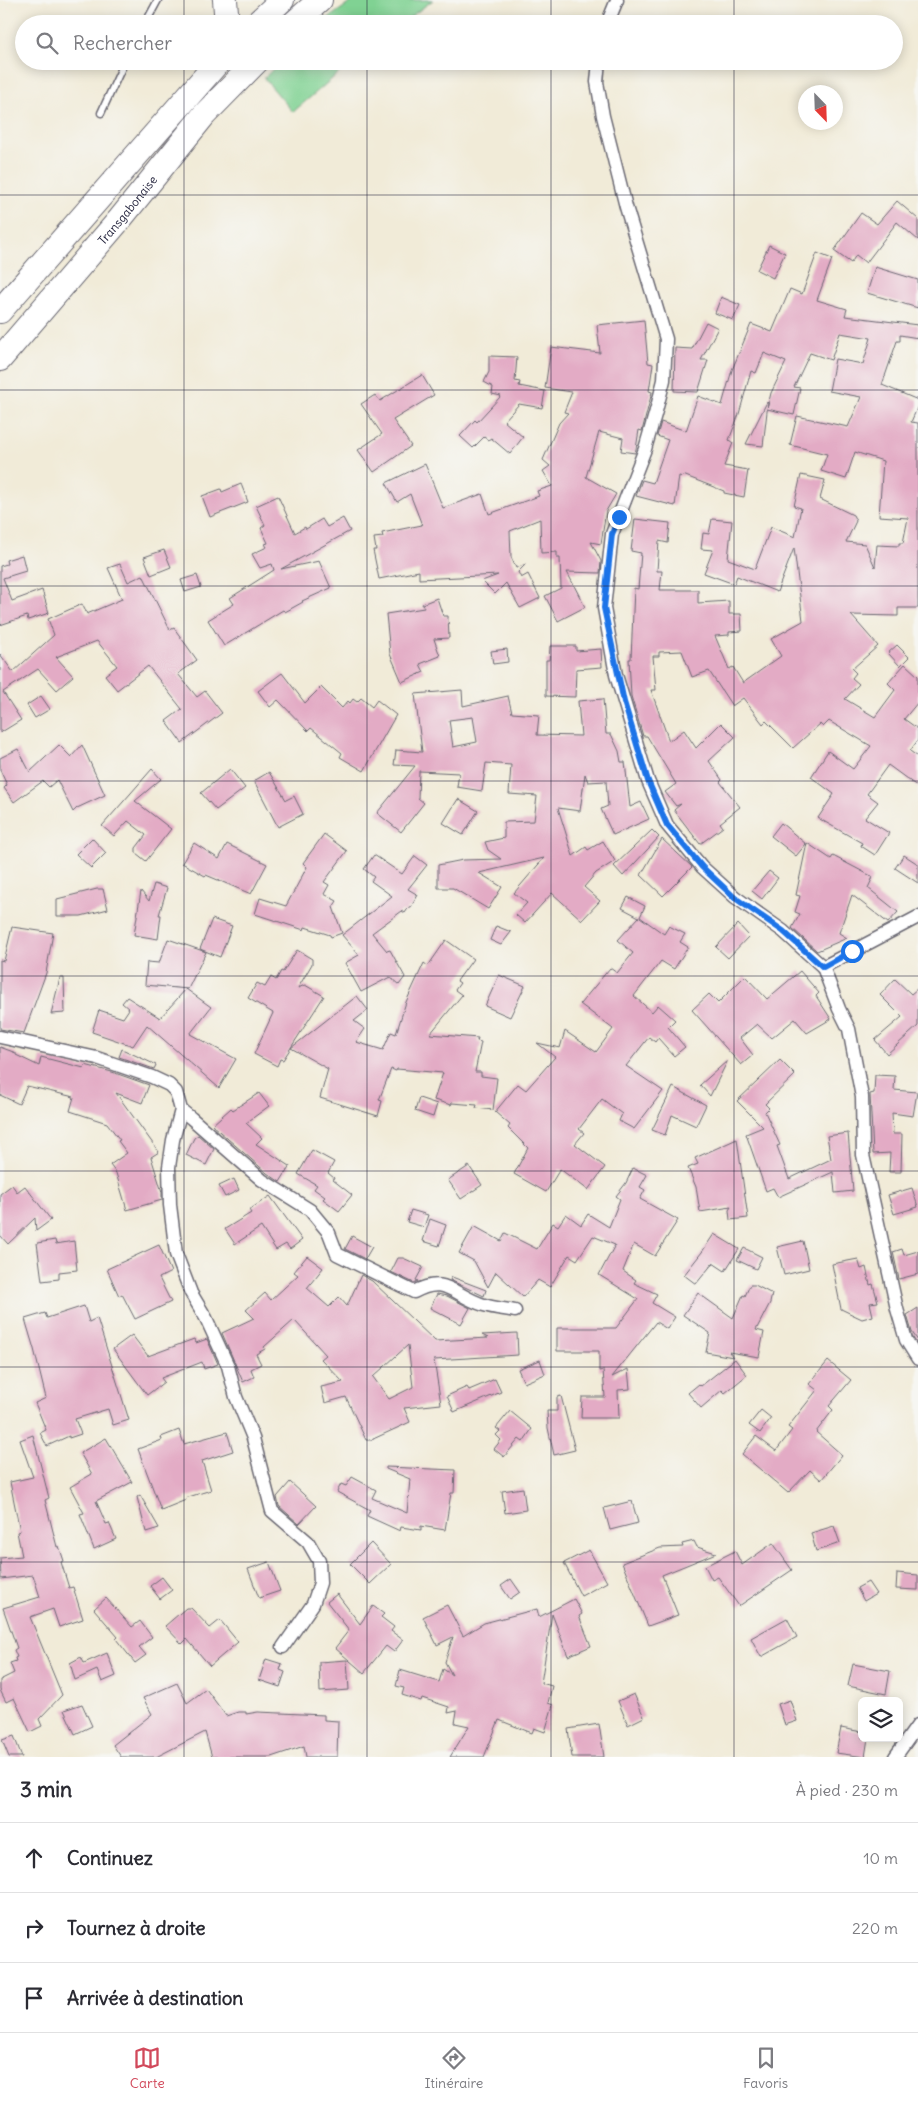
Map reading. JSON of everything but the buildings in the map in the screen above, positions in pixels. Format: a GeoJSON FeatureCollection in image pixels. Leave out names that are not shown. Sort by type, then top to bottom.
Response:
{"type":"FeatureCollection","features":[{"type":"Feature","properties":{"kind":"highway"},"geometry":{"type":"LineString","coordinates":[[225,0],[226,15]]}},
{"type":"Feature","properties":{"kind":"highway"},"geometry":{"type":"LineString","coordinates":[[266,15],[282,0]]}},
{"type":"Feature","properties":{"kind":"highway"},"geometry":{"type":"LineString","coordinates":[[304,15],[320,0]]}},
{"type":"Feature","properties":{"kind":"highway"},"geometry":{"type":"LineString","coordinates":[[0,311],[211,70]]}},
{"type":"Feature","properties":{"kind":"highway","name":"Transgabonaise"},"geometry":{"type":"LineString","coordinates":[[0,359],[120,219],[204,114],[248,70]]}},
{"type":"Feature","properties":{"kind":"street"},"geometry":{"type":"LineString","coordinates":[[611,15],[617,0]]}},
{"type":"Feature","properties":{"kind":"street"},"geometry":{"type":"LineString","coordinates":[[598,70],[597,82],[603,116],[626,207],[666,340],[664,380],[656,411],[645,449],[612,534],[604,608],[616,676],[648,781],[667,825],[702,867],[735,898],[783,931],[823,967],[839,1009],[849,1028],[862,1097],[863,1155],[897,1309],[906,1340],[918,1359]]}},
{"type":"Feature","properties":{"kind":"street"},"geometry":{"type":"LineString","coordinates":[[823,967],[918,917]]}},
{"type":"Feature","properties":{"kind":"street"},"geometry":{"type":"LineString","coordinates":[[0,1037],[97,1058],[152,1077],[176,1092],[182,1110],[262,1180],[310,1210],[329,1234],[337,1254],[414,1292],[427,1285],[439,1284],[483,1304],[515,1311]]}},
{"type":"Feature","properties":{"kind":"street"},"geometry":{"type":"LineString","coordinates":[[182,1110],[173,1140],[169,1167],[170,1205],[176,1254],[191,1293],[206,1318],[228,1366],[236,1397],[253,1438],[272,1511],[308,1542],[319,1561],[320,1583],[313,1604],[283,1647]]}},
{"type":"Feature","properties":{"kind":"street"},"geometry":{"type":"LineString","coordinates":[[895,1757],[918,1725]]}},
{"type":"Feature","properties":{"kind":"lane"},"geometry":{"type":"LineString","coordinates":[[150,15],[158,0]]}},
{"type":"Feature","properties":{"kind":"lane"},"geometry":{"type":"LineString","coordinates":[[101,113],[121,70]]}},
{"type":"Feature","properties":{"kind":"green space"},"geometry":{"type":"Polygon","coordinates":[[[354,0],[433,0],[413,15],[333,15],[354,0]]]}},
{"type":"Feature","properties":{"kind":"green space"},"geometry":{"type":"Polygon","coordinates":[[[272,70],[342,70],[293,112],[264,78],[272,70]]]}},
{"type":"Feature","properties":{"kind":"route"},"geometry":{"type":"LineString","coordinates":[[619,517],[612,534],[604,608],[616,676],[648,781],[667,825],[702,867],[735,898],[783,931],[823,967],[852,951]]}}]}
